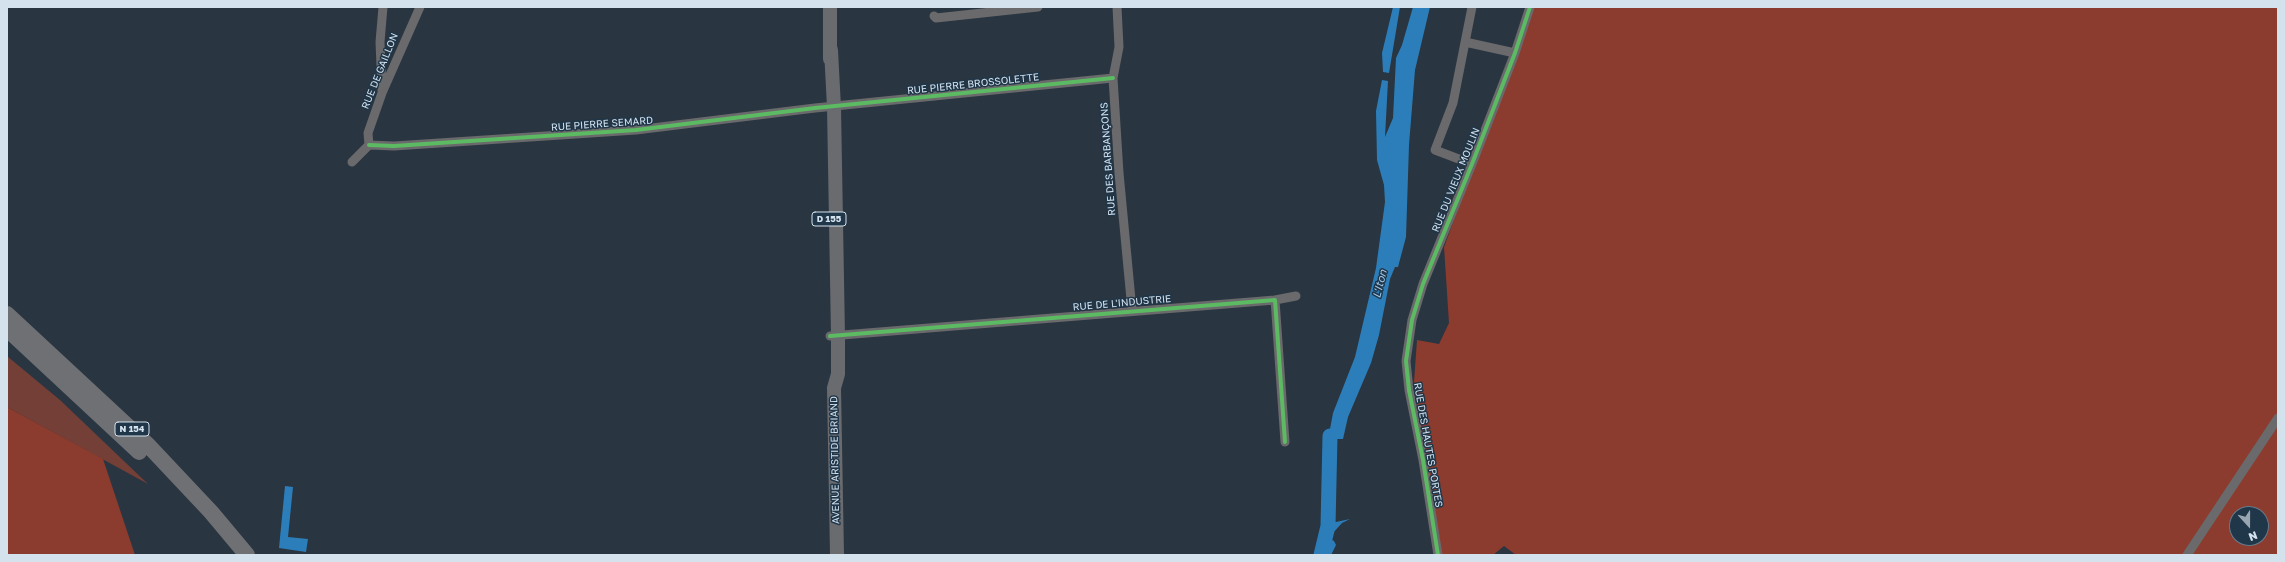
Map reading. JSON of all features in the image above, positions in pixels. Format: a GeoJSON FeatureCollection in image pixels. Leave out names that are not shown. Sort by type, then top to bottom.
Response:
{"type":"FeatureCollection","features":[{"type":"Feature","properties":{"kind":"highway","name":"N 154"},"geometry":{"type":"LineString","coordinates":[[7,314],[147,444],[211,512],[247,555]]}},
{"type":"Feature","properties":{"kind":"highway","name":"N 154"},"geometry":{"type":"LineString","coordinates":[[7,329],[179,491],[210,524],[235,555]]}},
{"type":"Feature","properties":{"kind":"main road","name":"AVENUE ARISTIDE BRIAND"},"geometry":{"type":"LineString","coordinates":[[830,7],[834,336],[838,374],[834,388],[836,555]]}},
{"type":"Feature","properties":{"kind":"street"},"geometry":{"type":"LineString","coordinates":[[382,93],[380,42],[383,7]]}},
{"type":"Feature","properties":{"kind":"street","name":"RUE DE GAILLON"},"geometry":{"type":"LineString","coordinates":[[369,145],[368,133],[382,93],[420,7]]}},
{"type":"Feature","properties":{"kind":"street"},"geometry":{"type":"LineString","coordinates":[[934,16],[936,18],[1038,7]]}},
{"type":"Feature","properties":{"kind":"street","name":"RUE DES BARBANÇONS"},"geometry":{"type":"LineString","coordinates":[[1118,7],[1119,47],[1113,78],[1119,173],[1132,310]]}},
{"type":"Feature","properties":{"kind":"street"},"geometry":{"type":"LineString","coordinates":[[1472,7],[1453,103],[1435,150],[1472,164]]}},
{"type":"Feature","properties":{"kind":"street","name":"RUE DU VIEUX MOULIN"},"geometry":{"type":"LineString","coordinates":[[1406,361],[1412,320],[1423,284],[1472,164],[1530,7]]}},
{"type":"Feature","properties":{"kind":"street"},"geometry":{"type":"LineString","coordinates":[[1465,42],[1514,53]]}},
{"type":"Feature","properties":{"kind":"street","name":"RUE PIERRE BROSSOLETTE"},"geometry":{"type":"LineString","coordinates":[[832,107],[1113,78]]}},
{"type":"Feature","properties":{"kind":"street","name":"RUE PIERRE SEMARD"},"geometry":{"type":"LineString","coordinates":[[369,145],[394,146],[636,130],[832,107]]}},
{"type":"Feature","properties":{"kind":"street"},"geometry":{"type":"LineString","coordinates":[[352,162],[369,145]]}},
{"type":"Feature","properties":{"kind":"street","name":"RUE DE L'INDUSTRIE"},"geometry":{"type":"LineString","coordinates":[[834,336],[1132,310],[1275,300],[1296,296]]}},
{"type":"Feature","properties":{"kind":"street"},"geometry":{"type":"LineString","coordinates":[[1275,300],[1285,442]]}},
{"type":"Feature","properties":{"kind":"street","name":"RUE DES HAUTES PORTES"},"geometry":{"type":"LineString","coordinates":[[1406,361],[1409,390],[1423,460],[1438,555]]}},
{"type":"Feature","properties":{"kind":"street"},"geometry":{"type":"LineString","coordinates":[[2187,555],[2278,418]]}},
{"type":"Feature","properties":{"kind":"shaded area"},"geometry":{"type":"Polygon","coordinates":[[[1532,7],[2278,7],[2278,555],[1516,555],[1504,546],[1493,555],[1441,555],[1421,437],[1414,382],[1417,340],[1439,344],[1449,323],[1444,247],[1532,7]]]}},
{"type":"Feature","properties":{"kind":"shaded area"},"geometry":{"type":"Polygon","coordinates":[[[7,356],[60,400],[148,484],[7,407],[7,356]]]}},
{"type":"Feature","properties":{"kind":"shaded area"},"geometry":{"type":"Polygon","coordinates":[[[7,407],[103,459],[135,555],[7,555],[7,407]]]}},
{"type":"Feature","properties":{"kind":"water"},"geometry":{"type":"Polygon","coordinates":[[[1393,7],[1400,7],[1389,73],[1383,72],[1382,53],[1393,7]]]}},
{"type":"Feature","properties":{"kind":"water"},"geometry":{"type":"Polygon","coordinates":[[[1413,7],[1430,7],[1415,70],[1409,145],[1406,237],[1398,267],[1395,267],[1390,279],[1379,335],[1371,363],[1348,417],[1343,439],[1334,439],[1333,456],[1325,456],[1333,413],[1355,357],[1376,268],[1385,202],[1384,185],[1377,160],[1376,111],[1382,80],[1388,81],[1385,137],[1393,118],[1396,58],[1402,45],[1413,7]]]}},
{"type":"Feature","properties":{"kind":"water"},"geometry":{"type":"Polygon","coordinates":[[[285,486],[293,487],[288,537],[308,539],[306,552],[279,548],[285,486]]]}},
{"type":"Feature","properties":{"kind":"water"},"geometry":{"type":"Polygon","coordinates":[[[1350,519],[1342,523],[1332,534],[1330,539],[1334,541],[1336,545],[1331,555],[1315,555],[1319,536],[1327,536],[1322,525],[1350,519]]]}},
{"type":"Feature","properties":{"kind":"waterway","name":"L'Iton"},"geometry":{"type":"LineString","coordinates":[[1321,555],[1328,526],[1330,436]]}},
{"type":"Feature","properties":{"kind":"cycle path"},"geometry":{"type":"LineString","coordinates":[[1438,555],[1423,460],[1409,390],[1406,361],[1412,320],[1423,284],[1515,53],[1530,7]]}},
{"type":"Feature","properties":{"kind":"cycle path"},"geometry":{"type":"LineString","coordinates":[[369,145],[394,146],[636,130],[815,108],[1113,78]]}},
{"type":"Feature","properties":{"kind":"cycle path"},"geometry":{"type":"LineString","coordinates":[[830,336],[1275,300],[1285,442]]}}]}
